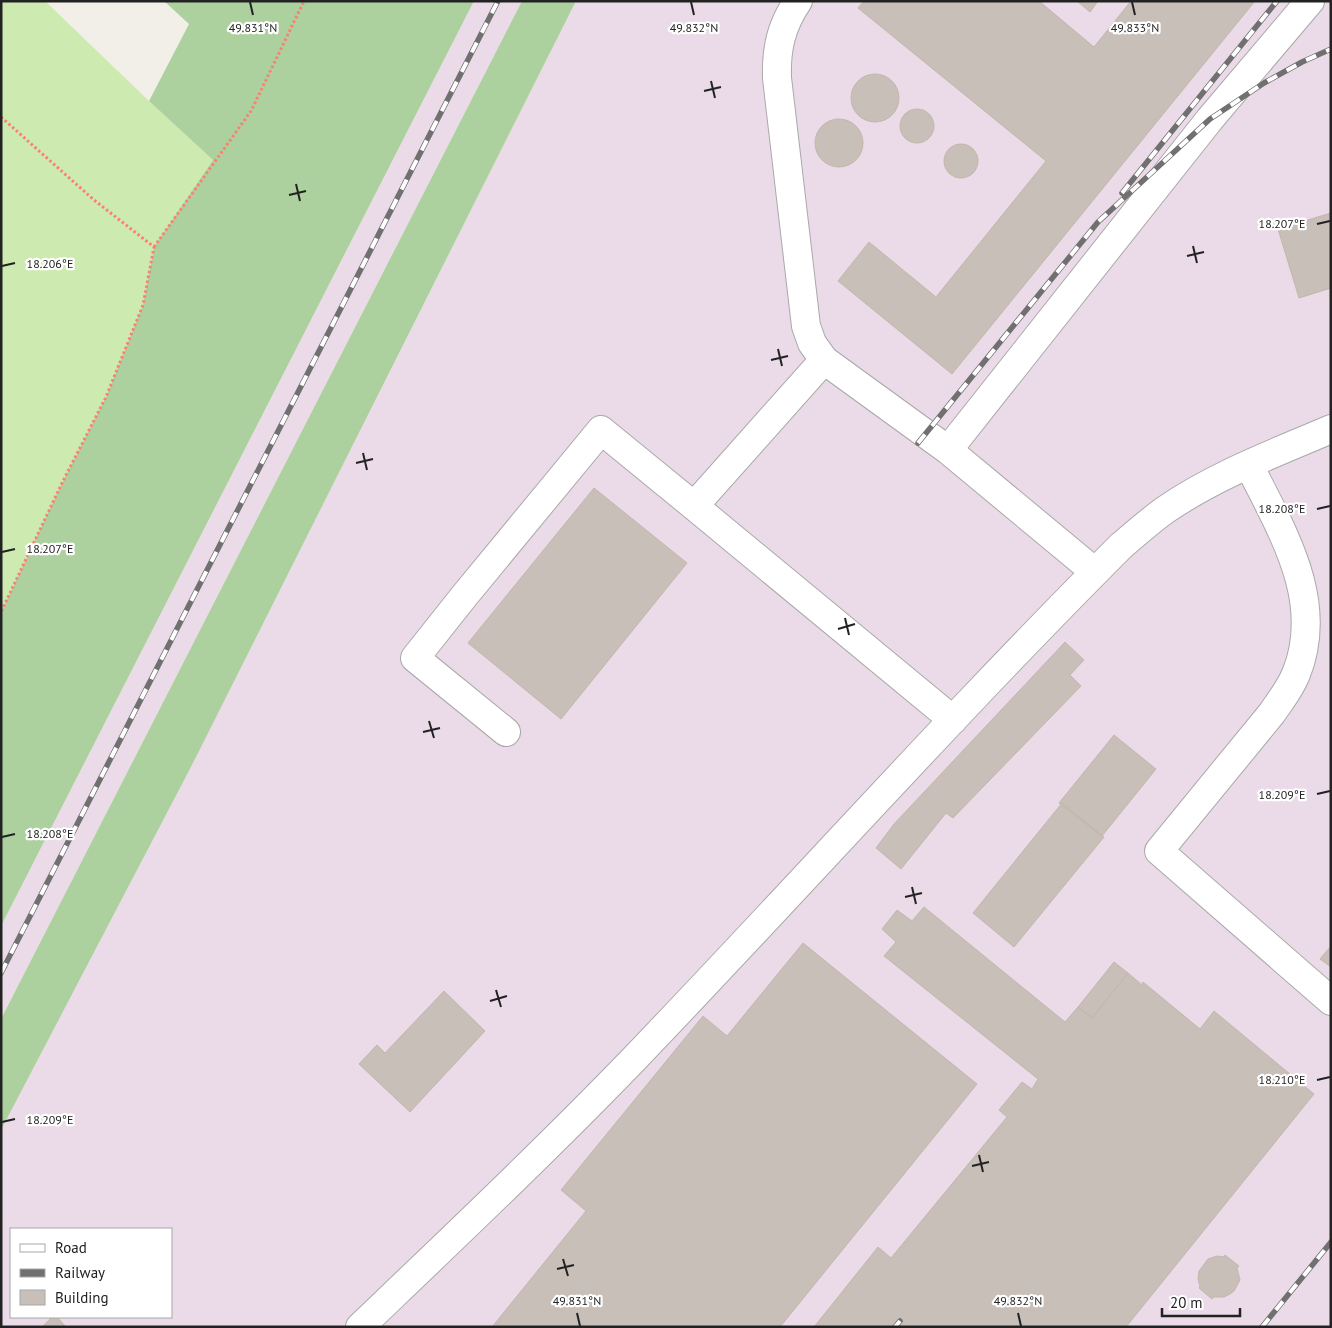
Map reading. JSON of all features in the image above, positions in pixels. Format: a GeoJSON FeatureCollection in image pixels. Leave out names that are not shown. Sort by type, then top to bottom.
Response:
{"type":"FeatureCollection","features":[{"type":"Feature","properties":{"kind":"lane"},"geometry":{"type":"LineString","coordinates":[[798,1],[783,27],[776,60],[806,326],[812,343],[824,360],[948,450],[1095,572]]}},
{"type":"Feature","properties":{"kind":"lane"},"geometry":{"type":"LineString","coordinates":[[948,450],[1210,119],[1310,1]]}},
{"type":"Feature","properties":{"kind":"lane"},"geometry":{"type":"LineString","coordinates":[[694,506],[824,360]]}},
{"type":"Feature","properties":{"kind":"lane"},"geometry":{"type":"LineString","coordinates":[[360,1327],[633,1060],[953,720],[1121,546],[1165,510],[1201,489],[1249,465],[1331,429]]}},
{"type":"Feature","properties":{"kind":"lane"},"geometry":{"type":"LineString","coordinates":[[506,732],[415,658],[601,430],[953,720]]}},
{"type":"Feature","properties":{"kind":"lane"},"geometry":{"type":"LineString","coordinates":[[1249,465],[1282,531],[1303,589],[1307,609],[1305,644],[1295,677],[1281,701],[1160,851],[1331,1001]]}},
{"type":"Feature","properties":{"kind":"path"},"geometry":{"type":"LineString","coordinates":[[1,612],[62,483],[106,397],[143,305],[154,247],[251,111],[304,1]]}},
{"type":"Feature","properties":{"kind":"path"},"geometry":{"type":"LineString","coordinates":[[1,117],[94,200],[154,247]]}},
{"type":"Feature","properties":{"kind":"shaded area"},"geometry":{"type":"Polygon","coordinates":[[[474,1],[522,1],[1,1019],[1,926],[474,1]]]}},
{"type":"Feature","properties":{"kind":"shaded area"},"geometry":{"type":"Polygon","coordinates":[[[576,1],[1331,1],[1331,1327],[1,1327],[1,1130],[191,767],[576,1]]]}},
{"type":"Feature","properties":{"kind":"green space"},"geometry":{"type":"Polygon","coordinates":[[[1,1],[45,1],[213,160],[154,247],[143,305],[106,397],[62,483],[1,612],[1,1]]]}},
{"type":"Feature","properties":{"kind":"green space"},"geometry":{"type":"Polygon","coordinates":[[[164,1],[474,1],[1,926],[1,612],[62,483],[106,397],[143,305],[154,247],[213,160],[149,101],[189,24],[164,1]]]}},
{"type":"Feature","properties":{"kind":"green space"},"geometry":{"type":"Polygon","coordinates":[[[522,1],[576,1],[191,767],[1,1130],[1,1019],[522,1]]]}},
{"type":"Feature","properties":{"kind":"building"},"geometry":{"type":"Polygon","coordinates":[[[864,1],[1039,1],[1094,47],[1131,1],[1255,1],[952,374],[838,281],[869,242],[936,297],[1046,161],[858,8],[864,1]]]}},
{"type":"Feature","properties":{"kind":"building"},"geometry":{"type":"Polygon","coordinates":[[[1077,1],[1098,1],[1090,12],[1077,1]]]}},
{"type":"Feature","properties":{"kind":"building"},"geometry":{"type":"Polygon","coordinates":[[[875,74],[884,76],[892,81],[897,89],[899,98],[897,107],[892,115],[884,120],[875,122],[866,120],[858,115],[853,107],[851,98],[853,89],[858,81],[866,76],[875,74]]]}},
{"type":"Feature","properties":{"kind":"building"},"geometry":{"type":"Polygon","coordinates":[[[917,109],[924,110],[929,114],[933,119],[933,133],[929,138],[924,142],[917,143],[910,142],[905,138],[901,133],[900,126],[901,119],[905,114],[910,110],[917,109]]]}},
{"type":"Feature","properties":{"kind":"building"},"geometry":{"type":"Polygon","coordinates":[[[839,119],[848,121],[856,126],[861,134],[863,143],[861,152],[856,160],[848,165],[839,167],[830,165],[822,160],[817,152],[815,143],[817,134],[822,126],[830,121],[839,119]]]}},
{"type":"Feature","properties":{"kind":"building"},"geometry":{"type":"Polygon","coordinates":[[[961,144],[968,145],[973,149],[977,154],[977,168],[973,173],[968,177],[961,178],[954,177],[949,173],[945,168],[944,161],[945,154],[949,149],[954,145],[961,144]]]}},
{"type":"Feature","properties":{"kind":"building"},"geometry":{"type":"Polygon","coordinates":[[[1331,213],[1331,288],[1299,298],[1278,229],[1331,213]]]}},
{"type":"Feature","properties":{"kind":"building"},"geometry":{"type":"Polygon","coordinates":[[[594,488],[687,563],[561,719],[468,643],[594,488]]]}},
{"type":"Feature","properties":{"kind":"building"},"geometry":{"type":"Polygon","coordinates":[[[1065,642],[1084,660],[1070,675],[1081,686],[953,818],[946,813],[901,869],[876,848],[894,824],[1065,642]]]}},
{"type":"Feature","properties":{"kind":"building"},"geometry":{"type":"Polygon","coordinates":[[[1114,735],[1156,769],[1102,836],[1059,803],[1114,735]]]}},
{"type":"Feature","properties":{"kind":"building"},"geometry":{"type":"Polygon","coordinates":[[[1062,803],[1104,837],[1014,947],[973,913],[1062,803]]]}},
{"type":"Feature","properties":{"kind":"building"},"geometry":{"type":"Polygon","coordinates":[[[924,907],[1065,1022],[1078,1007],[1092,1018],[1128,973],[1142,985],[1143,982],[1200,1029],[1214,1011],[1314,1094],[1126,1327],[814,1327],[878,1247],[891,1258],[1007,1117],[999,1110],[1022,1082],[1032,1089],[1038,1079],[884,956],[896,942],[882,929],[897,910],[912,921],[924,907]]]}},
{"type":"Feature","properties":{"kind":"building"},"geometry":{"type":"Polygon","coordinates":[[[803,943],[977,1084],[780,1327],[492,1327],[586,1211],[561,1190],[703,1016],[727,1036],[803,943]]]}},
{"type":"Feature","properties":{"kind":"building"},"geometry":{"type":"Polygon","coordinates":[[[1331,946],[1331,967],[1320,959],[1331,946]]]}},
{"type":"Feature","properties":{"kind":"building"},"geometry":{"type":"Polygon","coordinates":[[[1114,962],[1128,973],[1092,1018],[1078,1007],[1114,962]]]}},
{"type":"Feature","properties":{"kind":"building"},"geometry":{"type":"Polygon","coordinates":[[[444,991],[485,1031],[410,1112],[359,1064],[377,1045],[385,1053],[444,991]]]}},
{"type":"Feature","properties":{"kind":"building"},"geometry":{"type":"Polygon","coordinates":[[[1225,1255],[1239,1266],[1237,1268],[1240,1280],[1234,1291],[1230,1294],[1212,1299],[1199,1288],[1199,1271],[1208,1259],[1217,1256],[1224,1257],[1225,1255]]]}},
{"type":"Feature","properties":{"kind":"building"},"geometry":{"type":"Polygon","coordinates":[[[51,1318],[58,1318],[66,1327],[42,1327],[51,1318]]]}},
{"type":"Feature","properties":{"kind":"railway"},"geometry":{"type":"LineString","coordinates":[[1,973],[498,1]]}},
{"type":"Feature","properties":{"kind":"railway"},"geometry":{"type":"LineString","coordinates":[[1122,193],[1277,1]]}},
{"type":"Feature","properties":{"kind":"railway"},"geometry":{"type":"LineString","coordinates":[[918,443],[1098,222],[1210,119],[1264,83],[1302,62],[1331,49]]}},
{"type":"Feature","properties":{"kind":"railway"},"geometry":{"type":"LineString","coordinates":[[1262,1327],[1331,1242]]}},
{"type":"Feature","properties":{"kind":"railway"},"geometry":{"type":"LineString","coordinates":[[895,1327],[900,1321]]}}]}
